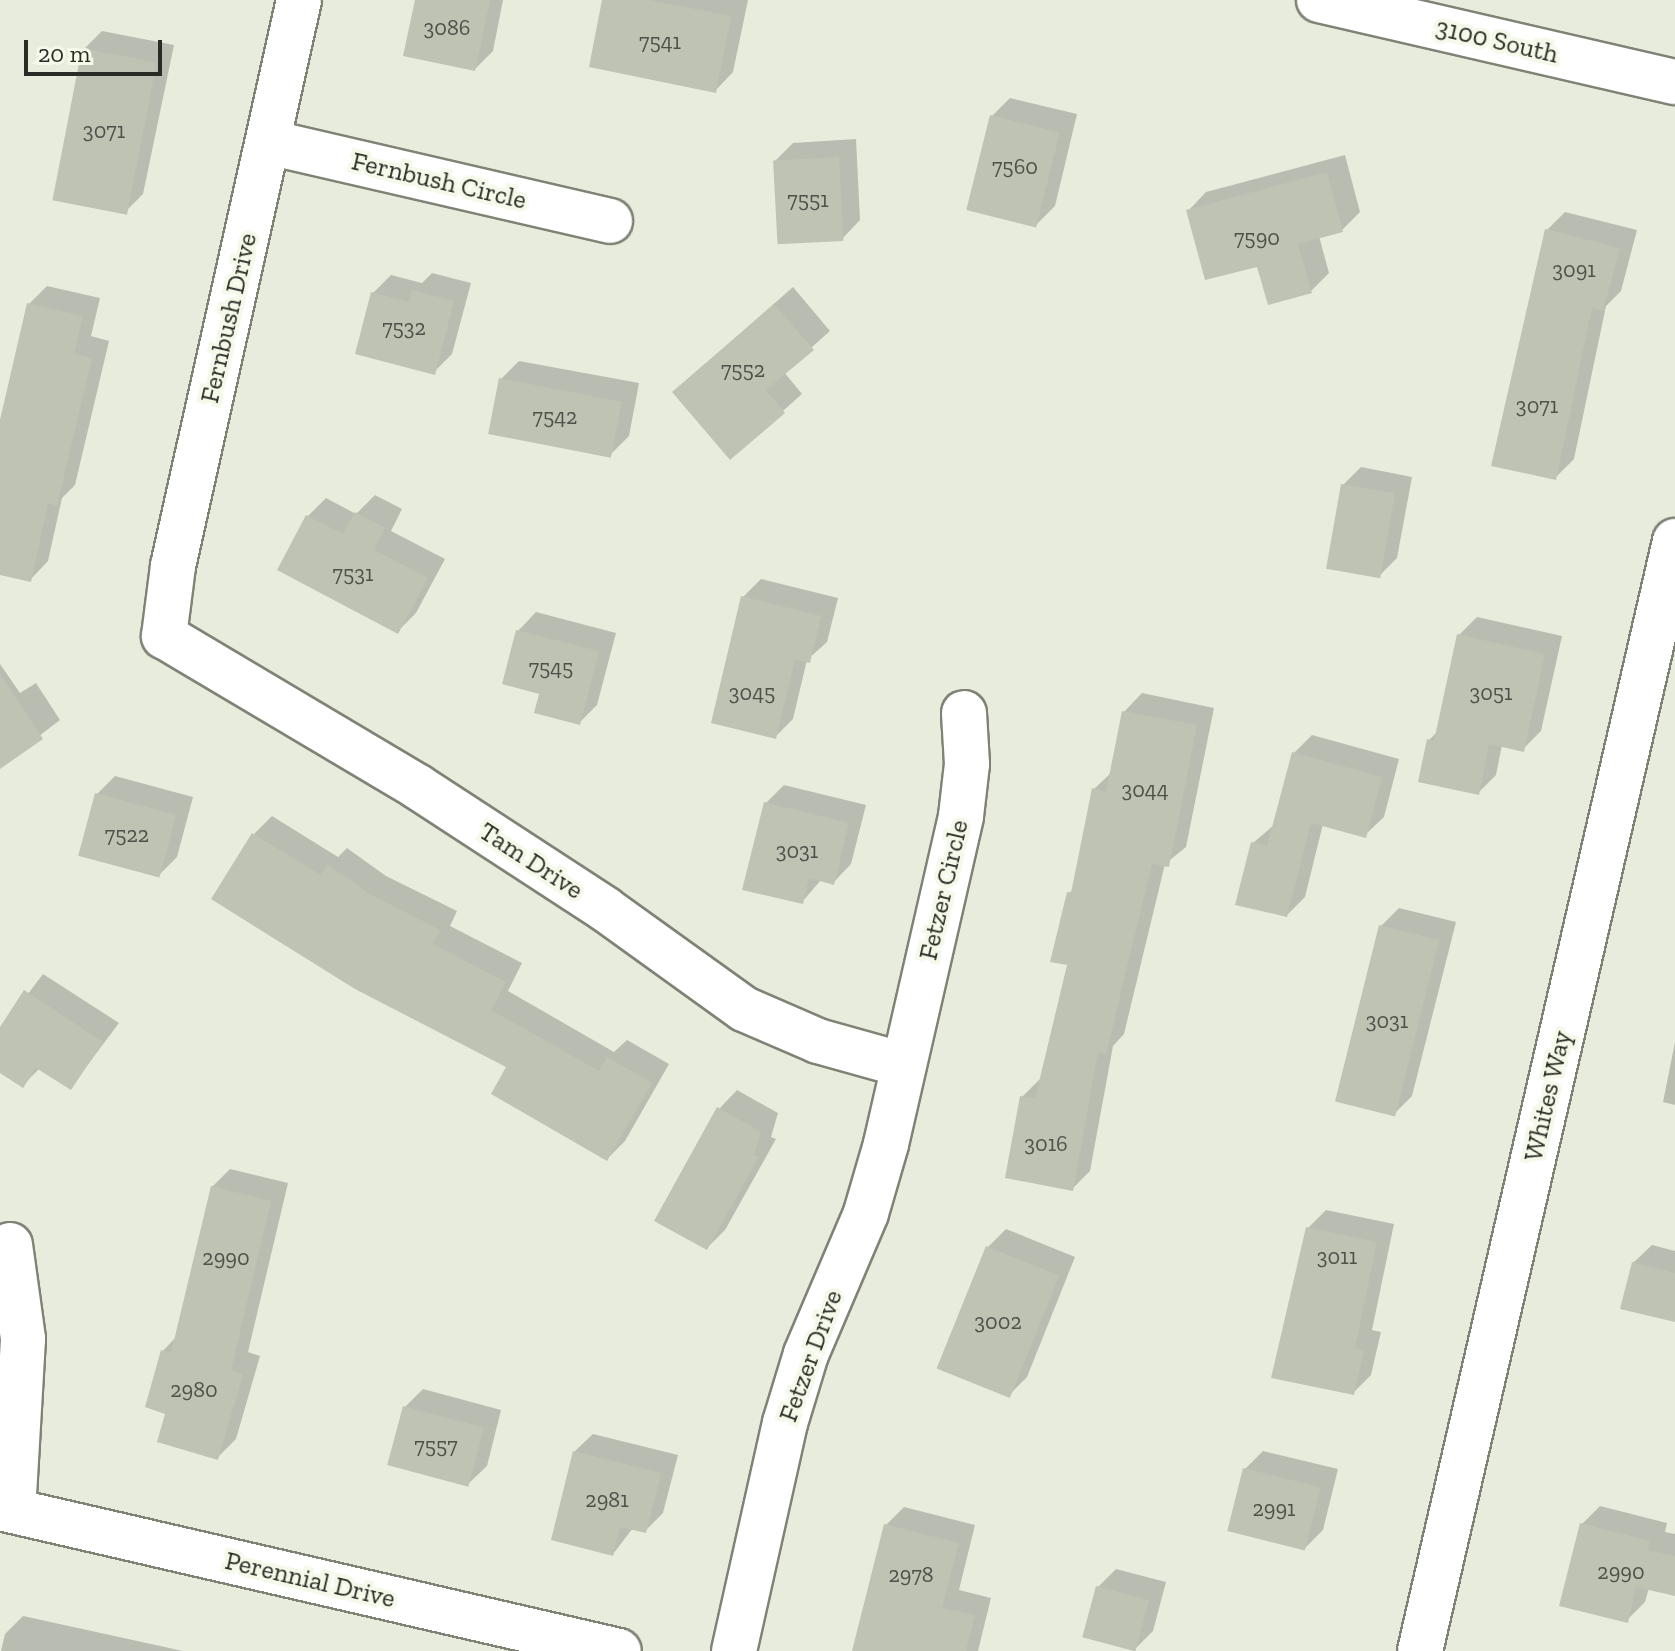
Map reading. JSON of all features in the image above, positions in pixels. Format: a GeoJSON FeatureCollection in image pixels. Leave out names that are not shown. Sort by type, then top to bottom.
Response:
{"type":"FeatureCollection","features":[{"type":"Feature","properties":{"kind":"street","name":"Fernbush Drive"},"geometry":{"type":"LineString","coordinates":[[164,636],[173,566],[299,0]]}},
{"type":"Feature","properties":{"kind":"street","name":"3100 South"},"geometry":{"type":"LineString","coordinates":[[1319,0],[1675,82]]}},
{"type":"Feature","properties":{"kind":"street","name":"Fernbush Circle"},"geometry":{"type":"LineString","coordinates":[[268,142],[610,221]]}},
{"type":"Feature","properties":{"kind":"street","name":"Whites Way"},"geometry":{"type":"LineString","coordinates":[[1420,1651],[1675,541]]}},
{"type":"Feature","properties":{"kind":"street","name":"Tam Drive"},"geometry":{"type":"LineString","coordinates":[[164,636],[418,787],[605,909],[744,1009],[818,1041],[904,1065]]}},
{"type":"Feature","properties":{"kind":"street","name":"Fetzer Circle"},"geometry":{"type":"LineString","coordinates":[[904,1065],[961,816],[967,764],[964,713]]}},
{"type":"Feature","properties":{"kind":"street","name":"Fetzer Drive"},"geometry":{"type":"LineString","coordinates":[[734,1651],[789,1409],[806,1354],[866,1213],[904,1065]]}},
{"type":"Feature","properties":{"kind":"street"},"geometry":{"type":"LineString","coordinates":[[6,1510],[23,1339],[10,1245]]}},
{"type":"Feature","properties":{"kind":"street","name":"Perennial Drive"},"geometry":{"type":"LineString","coordinates":[[6,1510],[619,1651]]}},
{"type":"Feature","properties":{"kind":"building"},"geometry":{"type":"Polygon","coordinates":[[[415,0],[490,0],[475,71],[403,56],[415,0]]]}},
{"type":"Feature","properties":{"kind":"building"},"geometry":{"type":"Polygon","coordinates":[[[602,0],[649,0],[731,16],[716,93],[589,67],[602,0]]]}},
{"type":"Feature","properties":{"kind":"building"},"geometry":{"type":"Polygon","coordinates":[[[82,48],[157,63],[127,215],[52,200],[82,48]]]}},
{"type":"Feature","properties":{"kind":"building"},"geometry":{"type":"Polygon","coordinates":[[[990,115],[1060,132],[1036,228],[966,210],[990,115]]]}},
{"type":"Feature","properties":{"kind":"building"},"geometry":{"type":"Polygon","coordinates":[[[839,157],[843,241],[777,244],[773,160],[839,157]]]}},
{"type":"Feature","properties":{"kind":"building"},"geometry":{"type":"Polygon","coordinates":[[[1327,172],[1343,232],[1298,244],[1312,293],[1268,305],[1257,267],[1205,280],[1186,210],[1327,172]]]}},
{"type":"Feature","properties":{"kind":"building"},"geometry":{"type":"Polygon","coordinates":[[[1545,229],[1620,248],[1603,311],[1592,308],[1556,480],[1491,466],[1545,229]]]}},
{"type":"Feature","properties":{"kind":"building"},"geometry":{"type":"Polygon","coordinates":[[[412,290],[454,301],[435,375],[355,354],[371,292],[409,302],[412,290]]]}},
{"type":"Feature","properties":{"kind":"building"},"geometry":{"type":"Polygon","coordinates":[[[27,303],[83,316],[74,354],[92,358],[57,506],[48,503],[31,582],[0,575],[0,420],[27,303]]]}},
{"type":"Feature","properties":{"kind":"building"},"geometry":{"type":"Polygon","coordinates":[[[774,304],[814,350],[766,390],[785,413],[730,460],[672,392],[774,304]]]}},
{"type":"Feature","properties":{"kind":"building"},"geometry":{"type":"Polygon","coordinates":[[[499,378],[622,402],[611,458],[488,434],[499,378]]]}},
{"type":"Feature","properties":{"kind":"building"},"geometry":{"type":"Polygon","coordinates":[[[1341,484],[1395,494],[1380,578],[1326,569],[1341,484]]]}},
{"type":"Feature","properties":{"kind":"building"},"geometry":{"type":"Polygon","coordinates":[[[355,512],[385,528],[374,550],[428,578],[398,634],[277,570],[306,515],[343,534],[355,512]]]}},
{"type":"Feature","properties":{"kind":"building"},"geometry":{"type":"Polygon","coordinates":[[[741,596],[821,616],[810,663],[795,659],[776,739],[711,723],[741,596]]]}},
{"type":"Feature","properties":{"kind":"building"},"geometry":{"type":"Polygon","coordinates":[[[516,630],[599,651],[580,725],[534,713],[539,694],[502,684],[516,630]]]}},
{"type":"Feature","properties":{"kind":"building"},"geometry":{"type":"Polygon","coordinates":[[[1457,634],[1545,654],[1524,752],[1489,744],[1479,795],[1418,782],[1427,739],[1434,741],[1457,634]]]}},
{"type":"Feature","properties":{"kind":"building"},"geometry":{"type":"Polygon","coordinates":[[[0,674],[43,739],[0,769],[0,674]]]}},
{"type":"Feature","properties":{"kind":"building"},"geometry":{"type":"Polygon","coordinates":[[[1122,711],[1197,725],[1169,867],[1152,864],[1106,1054],[1098,1052],[1073,1191],[1005,1178],[1020,1096],[1035,1099],[1067,965],[1050,962],[1067,892],[1071,893],[1092,788],[1106,792],[1122,711]]]}},
{"type":"Feature","properties":{"kind":"building"},"geometry":{"type":"Polygon","coordinates":[[[1292,752],[1382,777],[1366,838],[1311,823],[1287,917],[1235,905],[1251,842],[1267,846],[1292,752]]]}},
{"type":"Feature","properties":{"kind":"building"},"geometry":{"type":"Polygon","coordinates":[[[95,793],[176,815],[159,878],[78,856],[95,793]]]}},
{"type":"Feature","properties":{"kind":"building"},"geometry":{"type":"Polygon","coordinates":[[[764,802],[849,823],[834,885],[809,878],[803,904],[742,890],[764,802]]]}},
{"type":"Feature","properties":{"kind":"building"},"geometry":{"type":"Polygon","coordinates":[[[252,833],[321,875],[327,864],[368,893],[440,930],[433,944],[506,982],[491,1010],[599,1071],[607,1057],[652,1083],[607,1161],[491,1094],[506,1067],[355,989],[211,899],[252,833]]]}},
{"type":"Feature","properties":{"kind":"building"},"geometry":{"type":"Polygon","coordinates":[[[1379,925],[1439,940],[1395,1117],[1335,1102],[1379,925]]]}},
{"type":"Feature","properties":{"kind":"building"},"geometry":{"type":"Polygon","coordinates":[[[24,990],[103,1042],[71,1090],[36,1068],[23,1088],[0,1073],[0,1027],[24,990]]]}},
{"type":"Feature","properties":{"kind":"building"},"geometry":{"type":"Polygon","coordinates":[[[717,1107],[761,1132],[754,1155],[759,1157],[707,1250],[654,1221],[717,1107]]]}},
{"type":"Feature","properties":{"kind":"building"},"geometry":{"type":"Polygon","coordinates":[[[211,1186],[271,1201],[231,1370],[243,1374],[218,1460],[157,1442],[165,1414],[145,1407],[161,1350],[171,1353],[211,1186]]]}},
{"type":"Feature","properties":{"kind":"building"},"geometry":{"type":"Polygon","coordinates":[[[1306,1227],[1377,1242],[1355,1348],[1364,1350],[1354,1395],[1271,1378],[1306,1227]]]}},
{"type":"Feature","properties":{"kind":"building"},"geometry":{"type":"Polygon","coordinates":[[[986,1246],[1059,1276],[1010,1398],[937,1368],[986,1246]]]}},
{"type":"Feature","properties":{"kind":"building"},"geometry":{"type":"Polygon","coordinates":[[[1632,1262],[1675,1273],[1675,1322],[1620,1309],[1632,1262]]]}},
{"type":"Feature","properties":{"kind":"building"},"geometry":{"type":"Polygon","coordinates":[[[403,1406],[484,1428],[468,1487],[387,1465],[403,1406]]]}},
{"type":"Feature","properties":{"kind":"building"},"geometry":{"type":"Polygon","coordinates":[[[573,1451],[661,1473],[646,1533],[620,1527],[613,1556],[551,1540],[573,1451]]]}},
{"type":"Feature","properties":{"kind":"building"},"geometry":{"type":"Polygon","coordinates":[[[1243,1468],[1321,1487],[1305,1550],[1227,1531],[1243,1468]]]}},
{"type":"Feature","properties":{"kind":"building"},"geometry":{"type":"Polygon","coordinates":[[[1580,1523],[1650,1541],[1648,1550],[1675,1556],[1675,1596],[1636,1587],[1628,1623],[1559,1606],[1580,1523]]]}},
{"type":"Feature","properties":{"kind":"building"},"geometry":{"type":"Polygon","coordinates":[[[884,1524],[959,1543],[942,1608],[975,1615],[966,1651],[852,1651],[884,1524]]]}},
{"type":"Feature","properties":{"kind":"building"},"geometry":{"type":"Polygon","coordinates":[[[1096,1586],[1149,1600],[1136,1651],[1082,1637],[1096,1586]]]}}]}
